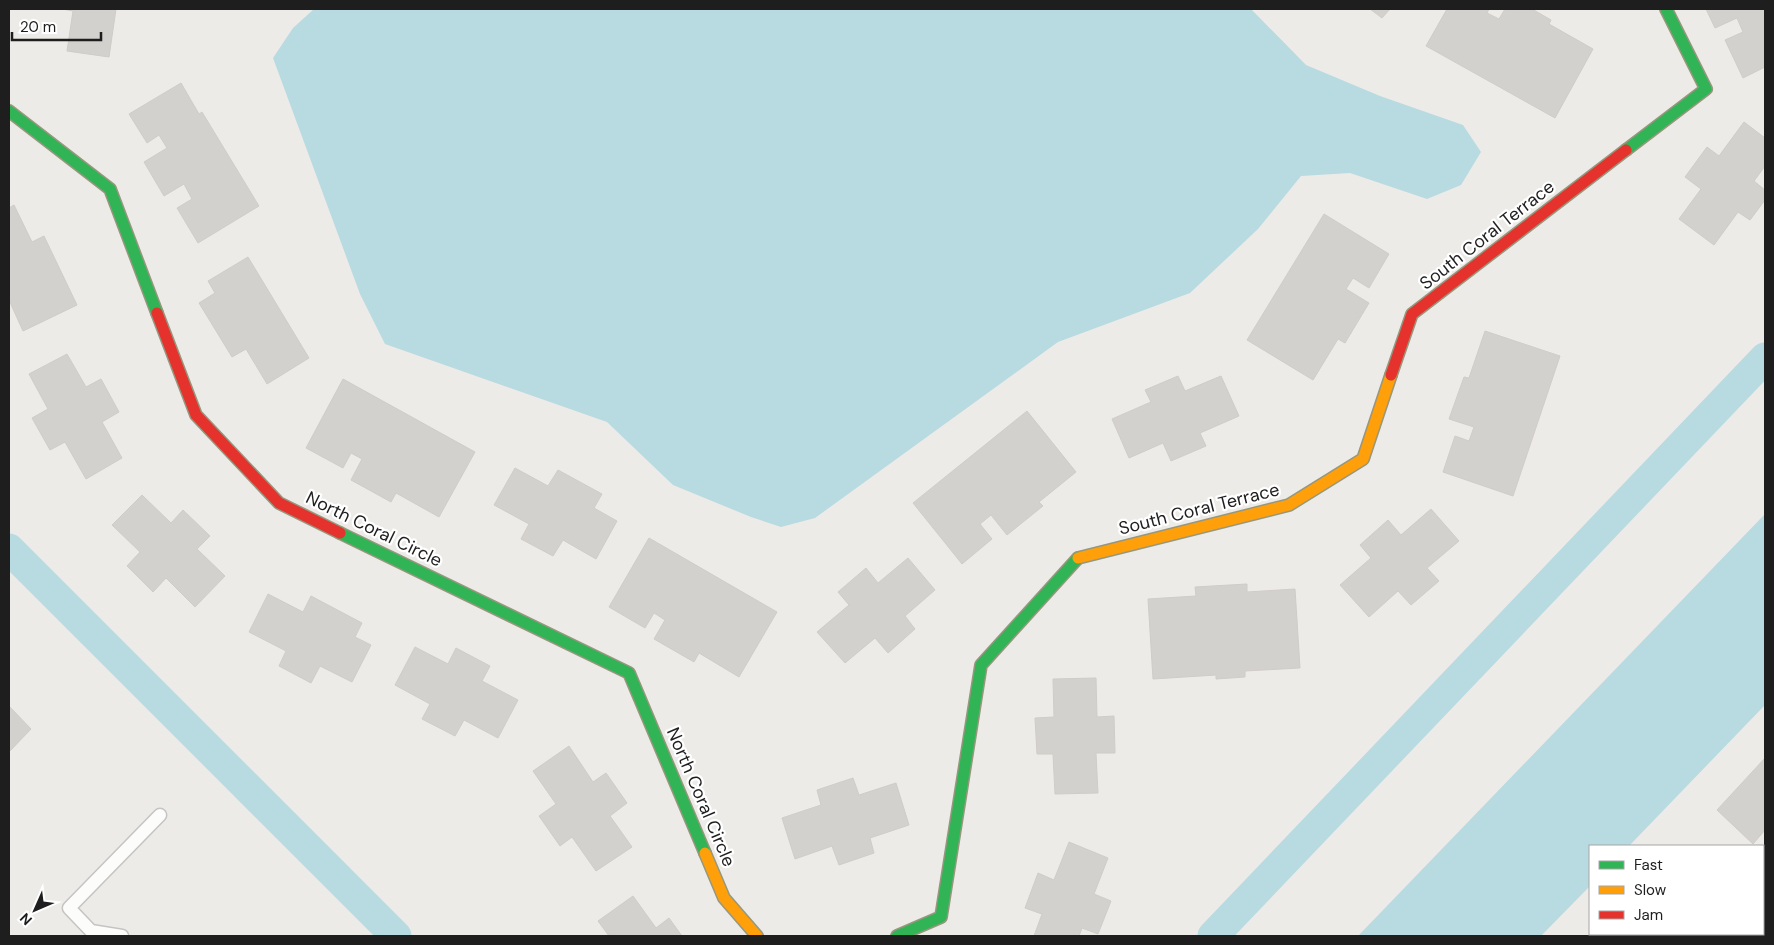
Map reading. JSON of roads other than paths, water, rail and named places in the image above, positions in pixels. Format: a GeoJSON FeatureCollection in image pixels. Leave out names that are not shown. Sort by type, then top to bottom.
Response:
{"type":"FeatureCollection","features":[{"type":"Feature","properties":{"kind":"street","name":"South Coral Terrace"},"geometry":{"type":"LineString","coordinates":[[897,936],[941,917],[981,665],[1079,557],[1289,506],[1363,459],[1412,314],[1706,89],[1666,9]]}},
{"type":"Feature","properties":{"kind":"street","name":"North Coral Circle"},"geometry":{"type":"LineString","coordinates":[[9,111],[110,189],[196,415],[279,503],[629,673],[724,898],[757,936]]}},
{"type":"Feature","properties":{"kind":"lane"},"geometry":{"type":"LineString","coordinates":[[122,936],[91,931],[69,908],[160,815]]}},
{"type":"Feature","properties":{"kind":"water"},"geometry":{"type":"Polygon","coordinates":[[[314,9],[1251,9],[1306,65],[1380,96],[1463,125],[1481,152],[1461,185],[1427,199],[1350,173],[1301,176],[1258,229],[1190,293],[1058,342],[815,518],[781,527],[751,517],[673,485],[607,422],[385,344],[360,294],[273,58],[293,28],[314,9]]]}},
{"type":"Feature","properties":{"kind":"water"},"geometry":{"type":"Polygon","coordinates":[[[1765,514],[1765,705],[1630,845],[1589,845],[1589,887],[1541,936],[1358,936],[1765,514]]]}},
{"type":"Feature","properties":{"kind":"waterway"},"geometry":{"type":"LineString","coordinates":[[1213,936],[1765,358]]}},
{"type":"Feature","properties":{"kind":"waterway"},"geometry":{"type":"LineString","coordinates":[[9,549],[396,936]]}}]}
